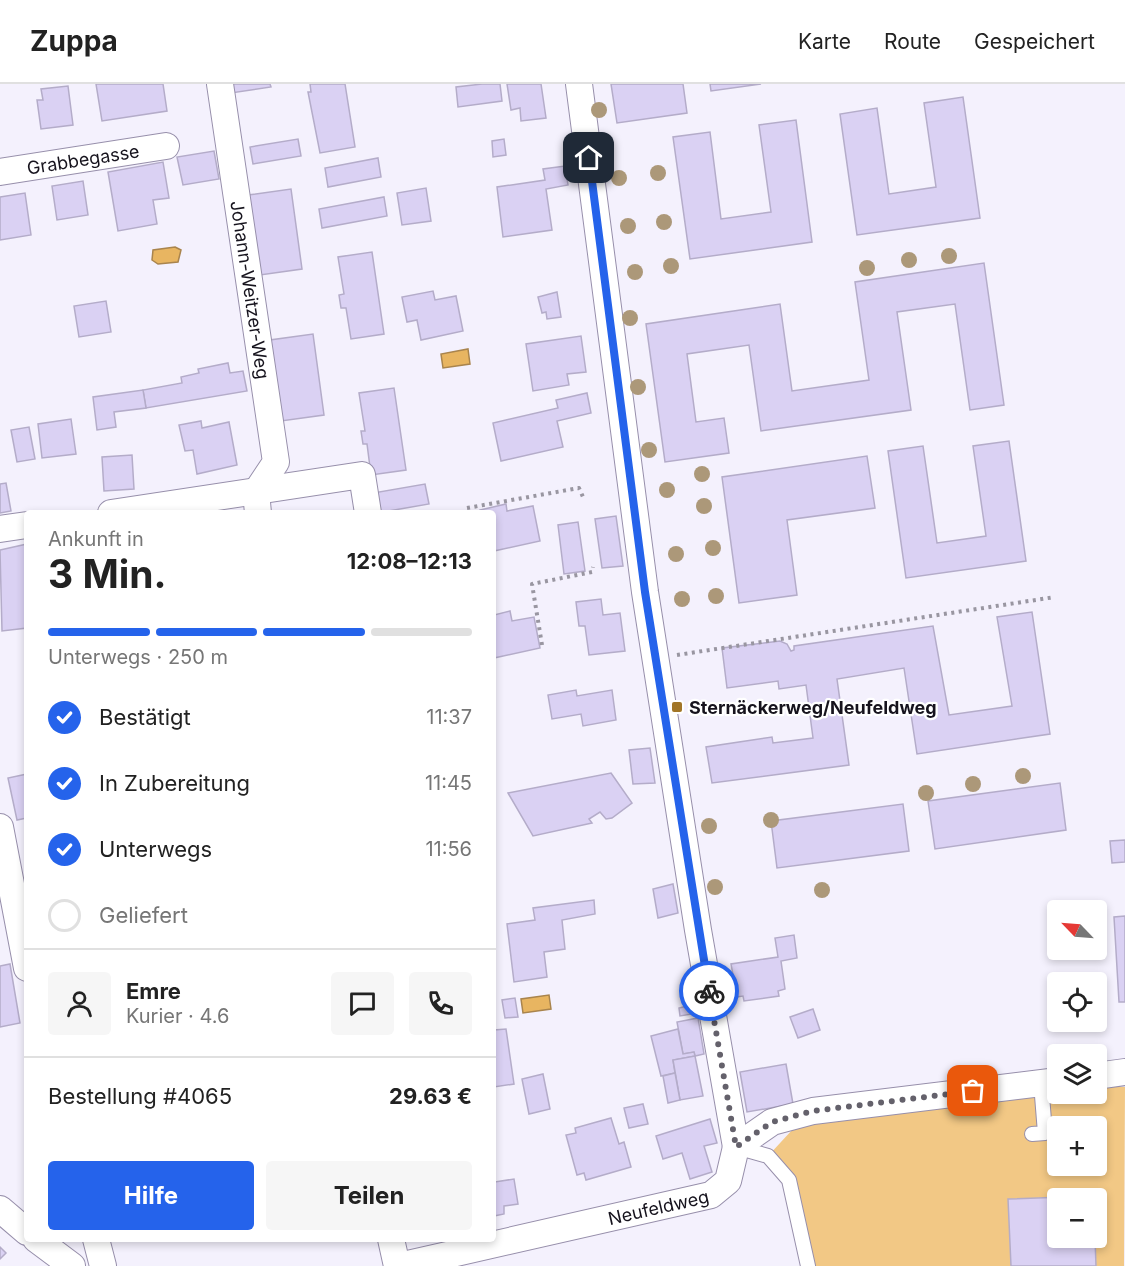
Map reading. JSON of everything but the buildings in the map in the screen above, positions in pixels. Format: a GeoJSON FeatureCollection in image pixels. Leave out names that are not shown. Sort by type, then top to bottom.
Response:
{"type":"FeatureCollection","features":[{"type":"Feature","properties":{"kind":"street","name":"Johann-Weitzer-Weg"},"geometry":{"type":"LineString","coordinates":[[220,84],[276,462],[257,503]]}},
{"type":"Feature","properties":{"kind":"street"},"geometry":{"type":"LineString","coordinates":[[579,84],[655,658],[736,1147],[772,1122],[813,1111],[1047,1082]]}},
{"type":"Feature","properties":{"kind":"street","name":"Grabbegasse"},"geometry":{"type":"LineString","coordinates":[[0,172],[166,146]]}},
{"type":"Feature","properties":{"kind":"street"},"geometry":{"type":"LineString","coordinates":[[155,510],[257,503],[362,475],[368,510]]}},
{"type":"Feature","properties":{"kind":"street"},"geometry":{"type":"LineString","coordinates":[[0,529],[24,525]]}},
{"type":"Feature","properties":{"kind":"street"},"geometry":{"type":"LineString","coordinates":[[0,827],[24,952]]}},
{"type":"Feature","properties":{"kind":"street"},"geometry":{"type":"LineString","coordinates":[[1107,1074],[1125,1072]]}},
{"type":"Feature","properties":{"kind":"street","name":"Neufeldweg"},"geometry":{"type":"LineString","coordinates":[[398,1266],[711,1195],[728,1181],[736,1147]]}},
{"type":"Feature","properties":{"kind":"street"},"geometry":{"type":"LineString","coordinates":[[0,1209],[24,1229]]}},
{"type":"Feature","properties":{"kind":"street"},"geometry":{"type":"LineString","coordinates":[[40,1242],[72,1266]]}},
{"type":"Feature","properties":{"kind":"street"},"geometry":{"type":"LineString","coordinates":[[97,1242],[103,1266]]}},
{"type":"Feature","properties":{"kind":"street"},"geometry":{"type":"LineString","coordinates":[[392,1242],[398,1266]]}},
{"type":"Feature","properties":{"kind":"lane"},"geometry":{"type":"LineString","coordinates":[[1032,1134],[1045,1133],[1047,1104]]}},
{"type":"Feature","properties":{"kind":"lane"},"geometry":{"type":"LineString","coordinates":[[736,1147],[768,1156],[789,1180],[808,1266]]}},
{"type":"Feature","properties":{"kind":"path"},"geometry":{"type":"LineString","coordinates":[[467,508],[579,488],[583,497]]}},
{"type":"Feature","properties":{"kind":"path"},"geometry":{"type":"LineString","coordinates":[[542,645],[532,584],[591,572],[593,567]]}},
{"type":"Feature","properties":{"kind":"path"},"geometry":{"type":"LineString","coordinates":[[655,658],[1055,597]]}},
{"type":"Feature","properties":{"kind":"shaded area"},"geometry":{"type":"Polygon","coordinates":[[[175,247],[181,250],[178,262],[158,264],[152,260],[153,250],[175,247]]]}},
{"type":"Feature","properties":{"kind":"shaded area"},"geometry":{"type":"Polygon","coordinates":[[[468,349],[470,364],[443,368],[441,354],[468,349]]]}},
{"type":"Feature","properties":{"kind":"shaded area"},"geometry":{"type":"Polygon","coordinates":[[[549,995],[551,1009],[523,1013],[521,999],[549,995]]]}},
{"type":"Feature","properties":{"kind":"shaded area"},"geometry":{"type":"Polygon","coordinates":[[[1107,1086],[1125,1087],[1124,1266],[806,1266],[789,1180],[768,1156],[793,1129],[815,1117],[1047,1095],[1047,1104],[1107,1104],[1107,1086]]]}},
{"type":"Feature","properties":{"kind":"way so far"},"geometry":{"type":"LineString","coordinates":[[709,991],[736,1147],[772,1122],[813,1111],[973,1091]]}},
{"type":"Feature","properties":{"kind":"place","name":"Sternäckerweg/Neufeldweg"},"geometry":{"type":"Point","coordinates":[677,707]}},
{"type":"Feature","properties":{"kind":"route"},"geometry":{"type":"LineString","coordinates":[[589,158],[645,592],[709,991]]}}]}
